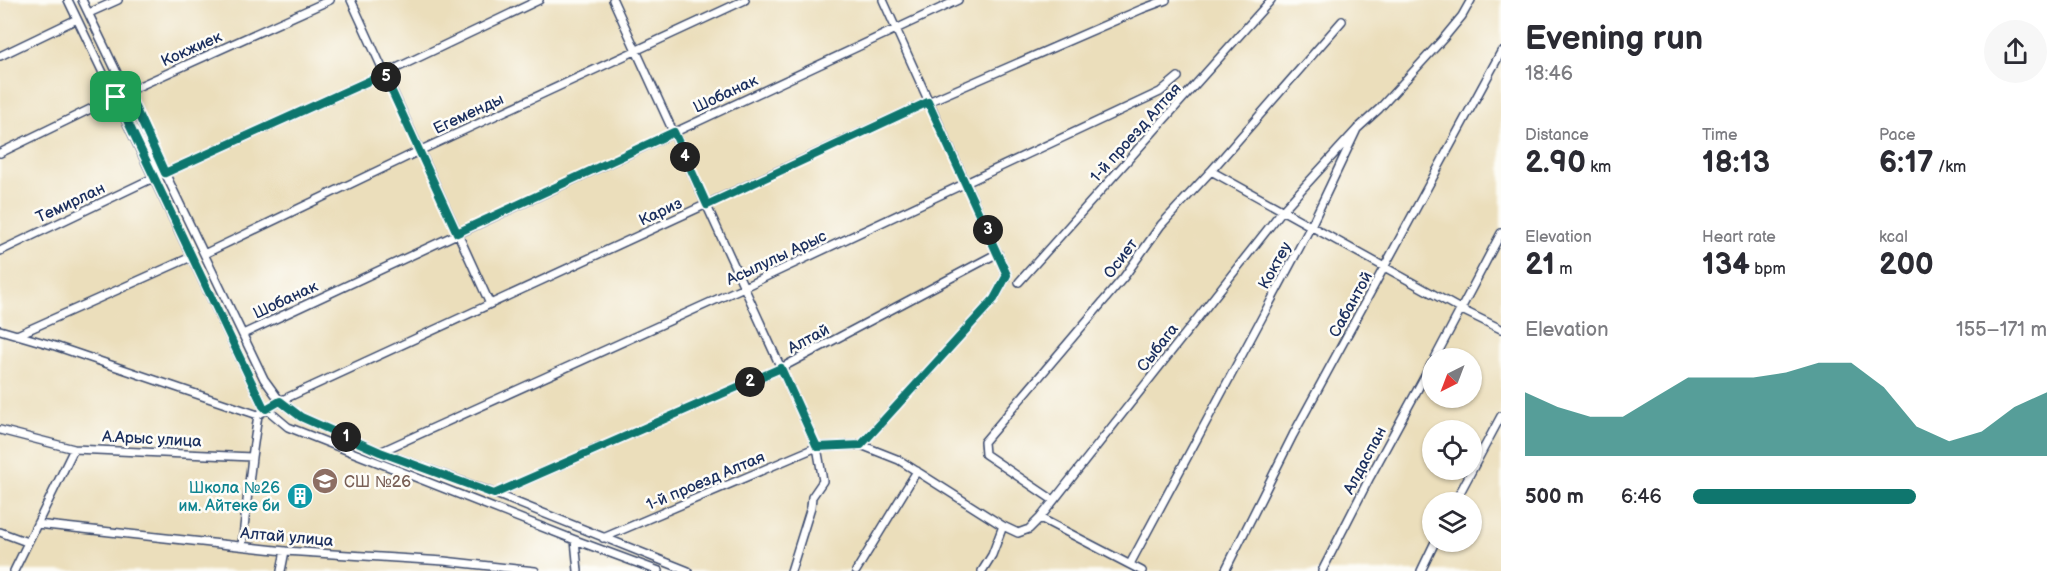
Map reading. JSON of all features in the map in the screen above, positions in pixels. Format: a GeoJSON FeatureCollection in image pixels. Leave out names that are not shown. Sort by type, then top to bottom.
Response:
{"type":"FeatureCollection","features":[{"type":"Feature","properties":{"kind":"street"},"geometry":{"type":"LineString","coordinates":[[68,0],[230,339],[266,409],[288,427],[659,571]]}},
{"type":"Feature","properties":{"kind":"street"},"geometry":{"type":"LineString","coordinates":[[82,0],[264,379],[280,401],[301,417],[380,452],[494,494],[688,571]]}},
{"type":"Feature","properties":{"kind":"street"},"geometry":{"type":"LineString","coordinates":[[88,13],[118,0]]}},
{"type":"Feature","properties":{"kind":"street","name":"Кокжиек"},"geometry":{"type":"LineString","coordinates":[[0,153],[116,97],[330,0]]}},
{"type":"Feature","properties":{"kind":"street"},"geometry":{"type":"LineString","coordinates":[[351,0],[490,304]]}},
{"type":"Feature","properties":{"kind":"street"},"geometry":{"type":"LineString","coordinates":[[165,173],[384,74],[539,0]]}},
{"type":"Feature","properties":{"kind":"street"},"geometry":{"type":"LineString","coordinates":[[613,0],[817,447],[823,481],[812,497],[791,571]]}},
{"type":"Feature","properties":{"kind":"street","name":"Егеменды"},"geometry":{"type":"LineString","coordinates":[[204,254],[419,151],[745,0]]}},
{"type":"Feature","properties":{"kind":"street"},"geometry":{"type":"LineString","coordinates":[[861,445],[994,299],[1007,275],[883,0]]}},
{"type":"Feature","properties":{"kind":"street","name":"Шобанак"},"geometry":{"type":"LineString","coordinates":[[243,334],[958,0]]}},
{"type":"Feature","properties":{"kind":"street","name":"Кариз"},"geometry":{"type":"LineString","coordinates":[[266,409],[928,102],[1166,0]]}},
{"type":"Feature","properties":{"kind":"street","name":"1-й проезд Алтая"},"geometry":{"type":"LineString","coordinates":[[1019,282],[1271,0]]}},
{"type":"Feature","properties":{"kind":"street","name":"Коктеу"},"geometry":{"type":"LineString","coordinates":[[1130,564],[1311,226],[1357,129],[1443,39],[1462,16],[1471,0]]}},
{"type":"Feature","properties":{"kind":"street"},"geometry":{"type":"LineString","coordinates":[[0,56],[77,19]]}},
{"type":"Feature","properties":{"kind":"street","name":"Осиет"},"geometry":{"type":"LineString","coordinates":[[1053,500],[985,454],[984,442],[1124,277],[1161,225],[1342,21]]}},
{"type":"Feature","properties":{"kind":"street","name":"Сабантой"},"geometry":{"type":"LineString","coordinates":[[1226,571],[1293,435],[1501,52]]}},
{"type":"Feature","properties":{"kind":"street","name":"Асылулы Арыс"},"geometry":{"type":"LineString","coordinates":[[380,452],[744,287],[1160,92],[1178,77]]}},
{"type":"Feature","properties":{"kind":"street","name":"Сыбага"},"geometry":{"type":"LineString","coordinates":[[1040,518],[1281,211],[1357,129]]}},
{"type":"Feature","properties":{"kind":"street"},"geometry":{"type":"LineString","coordinates":[[1211,171],[1501,329]]}},
{"type":"Feature","properties":{"kind":"street","name":"Темирлан"},"geometry":{"type":"LineString","coordinates":[[0,251],[153,178]]}},
{"type":"Feature","properties":{"kind":"street"},"geometry":{"type":"LineString","coordinates":[[1441,348],[1501,232]]}},
{"type":"Feature","properties":{"kind":"street","name":"Алтай"},"geometry":{"type":"LineString","coordinates":[[494,494],[781,368],[998,253]]}},
{"type":"Feature","properties":{"kind":"street"},"geometry":{"type":"LineString","coordinates":[[17,335],[191,257]]}},
{"type":"Feature","properties":{"kind":"street"},"geometry":{"type":"LineString","coordinates":[[0,330],[55,346],[258,415]]}},
{"type":"Feature","properties":{"kind":"street","name":"Алдаспан"},"geometry":{"type":"LineString","coordinates":[[1322,571],[1422,381]]}},
{"type":"Feature","properties":{"kind":"street"},"geometry":{"type":"LineString","coordinates":[[242,545],[258,415],[266,409]]}},
{"type":"Feature","properties":{"kind":"street"},"geometry":{"type":"LineString","coordinates":[[1460,492],[1501,416]]}},
{"type":"Feature","properties":{"kind":"street","name":"А.Арыс улица"},"geometry":{"type":"LineString","coordinates":[[0,430],[74,449],[252,457]]}},
{"type":"Feature","properties":{"kind":"street"},"geometry":{"type":"LineString","coordinates":[[817,447],[861,445],[899,460],[1003,526],[1018,533],[1029,529],[1040,518],[1142,571]]}},
{"type":"Feature","properties":{"kind":"street","name":"1-й проезд Алтая"},"geometry":{"type":"LineString","coordinates":[[603,538],[817,447]]}},
{"type":"Feature","properties":{"kind":"street"},"geometry":{"type":"LineString","coordinates":[[14,571],[74,449]]}},
{"type":"Feature","properties":{"kind":"street"},"geometry":{"type":"LineString","coordinates":[[856,571],[917,471]]}},
{"type":"Feature","properties":{"kind":"street","name":"Алтай улица"},"geometry":{"type":"LineString","coordinates":[[37,524],[285,550],[444,561],[535,571]]}},
{"type":"Feature","properties":{"kind":"street"},"geometry":{"type":"LineString","coordinates":[[982,571],[992,555],[1003,526]]}},
{"type":"Feature","properties":{"kind":"street"},"geometry":{"type":"LineString","coordinates":[[0,532],[27,542]]}},
{"type":"Feature","properties":{"kind":"street"},"geometry":{"type":"LineString","coordinates":[[575,540],[578,571]]}},
{"type":"Feature","properties":{"kind":"street"},"geometry":{"type":"LineString","coordinates":[[281,571],[285,550]]}},
{"type":"Feature","properties":{"kind":"street"},"geometry":{"type":"LineString","coordinates":[[1420,571],[1430,552]]}},
{"type":"Feature","properties":{"kind":"street"},"geometry":{"type":"LineString","coordinates":[[649,567],[653,557]]}},
{"type":"Feature","properties":{"kind":"place","name":"СШ №26"},"geometry":{"type":"Point","coordinates":[325,481]}},
{"type":"Feature","properties":{"kind":"place","name":"Школа №26 им. Айтеке би"},"geometry":{"type":"Point","coordinates":[300,496]}},
{"type":"Feature","properties":{"kind":"route"},"geometry":{"type":"LineString","coordinates":[[384,74],[457,233],[674,132],[707,205],[928,102],[1007,275],[994,299],[861,445],[817,447],[781,368],[494,494],[380,452],[301,417],[280,401],[266,409],[263,406],[116,97],[128,92],[165,173],[384,74]]}}]}
